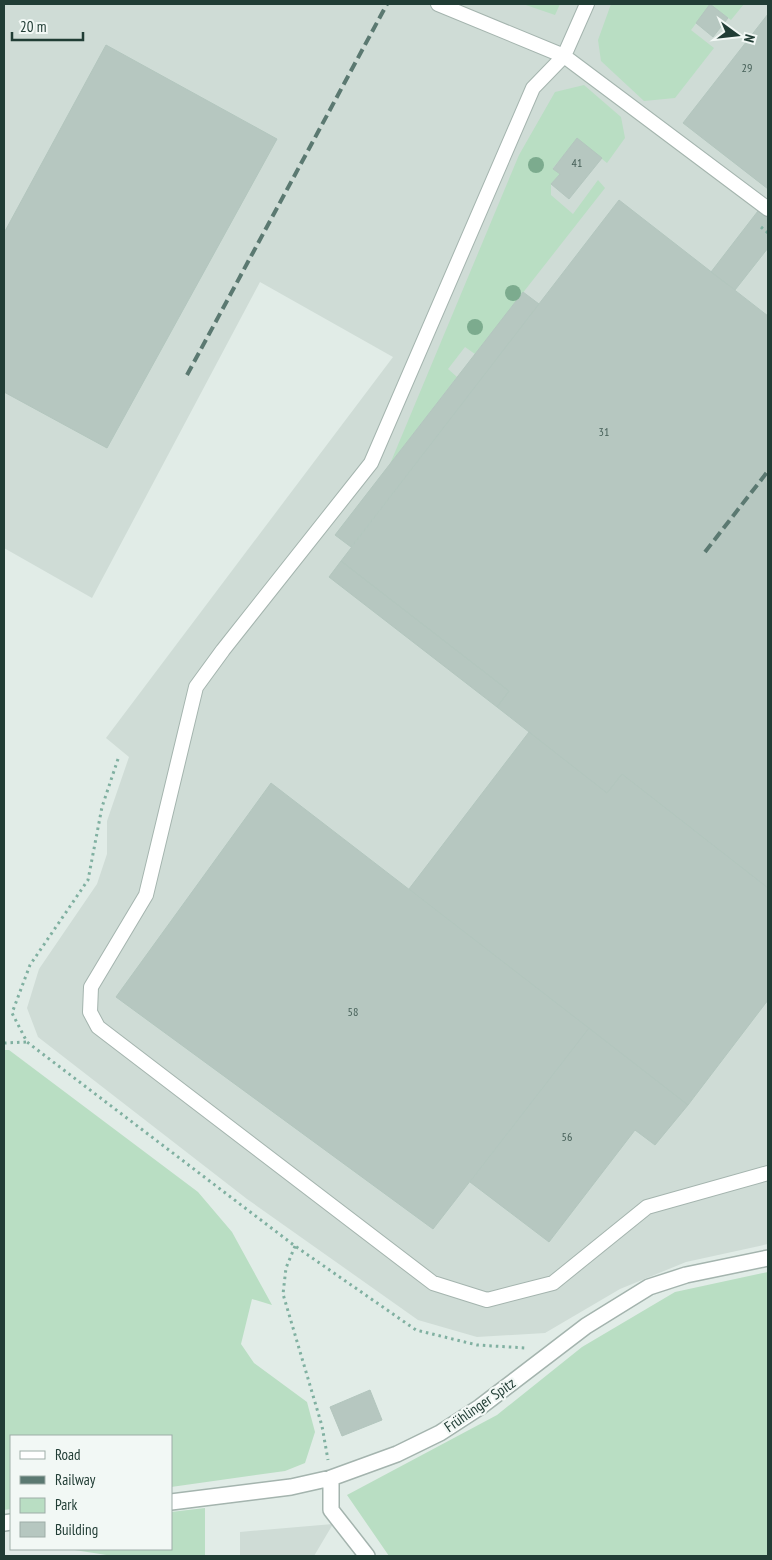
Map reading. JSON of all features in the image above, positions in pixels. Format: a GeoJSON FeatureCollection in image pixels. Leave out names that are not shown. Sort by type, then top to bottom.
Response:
{"type":"FeatureCollection","features":[{"type":"Feature","properties":{"kind":"street","name":"Frühlinger Spitz"},"geometry":{"type":"LineString","coordinates":[[172,1502],[291,1487],[331,1478],[397,1454],[440,1433],[480,1407],[586,1326],[649,1288],[686,1275],[768,1258]]}},
{"type":"Feature","properties":{"kind":"street"},"geometry":{"type":"LineString","coordinates":[[331,1478],[330,1510],[367,1556]]}},
{"type":"Feature","properties":{"kind":"lane"},"geometry":{"type":"LineString","coordinates":[[438,4],[564,56],[768,209]]}},
{"type":"Feature","properties":{"kind":"lane"},"geometry":{"type":"LineString","coordinates":[[586,4],[564,56],[533,88],[371,463],[223,650],[196,687],[146,895],[91,987],[90,1012],[98,1028],[433,1283],[488,1300],[553,1283],[647,1207],[768,1173]]}},
{"type":"Feature","properties":{"kind":"path"},"geometry":{"type":"LineString","coordinates":[[4,1043],[28,1042]]}},
{"type":"Feature","properties":{"kind":"path"},"geometry":{"type":"LineString","coordinates":[[295,1246],[286,1268],[283,1294],[322,1426],[331,1478]]}},
{"type":"Feature","properties":{"kind":"shaded area"},"geometry":{"type":"Polygon","coordinates":[[[4,4],[768,4],[768,1244],[686,1262],[620,1289],[545,1333],[477,1337],[418,1320],[247,1199],[38,1037],[27,1008],[39,969],[97,884],[107,854],[107,821],[129,757],[106,738],[393,357],[260,282],[92,598],[4,548],[4,4]]]}},
{"type":"Feature","properties":{"kind":"shaded area"},"geometry":{"type":"Polygon","coordinates":[[[333,1524],[314,1556],[240,1556],[240,1532],[333,1524]]]}},
{"type":"Feature","properties":{"kind":"green space"},"geometry":{"type":"Polygon","coordinates":[[[523,4],[560,4],[555,15],[523,4]]]}},
{"type":"Feature","properties":{"kind":"green space"},"geometry":{"type":"Polygon","coordinates":[[[611,4],[744,4],[731,20],[710,5],[691,30],[714,48],[675,98],[644,101],[601,61],[598,40],[611,4]]]}},
{"type":"Feature","properties":{"kind":"green space"},"geometry":{"type":"Polygon","coordinates":[[[584,85],[621,117],[625,138],[607,163],[577,139],[553,168],[560,174],[551,184],[551,195],[573,214],[598,180],[605,188],[475,354],[465,347],[448,369],[457,377],[390,464],[519,155],[555,92],[584,85]]]}},
{"type":"Feature","properties":{"kind":"green space"},"geometry":{"type":"Polygon","coordinates":[[[4,1050],[9,1050],[198,1192],[232,1232],[272,1305],[252,1299],[241,1344],[254,1363],[307,1402],[315,1432],[305,1463],[285,1471],[172,1487],[172,1435],[10,1435],[10,1509],[4,1510],[4,1050]]]}},
{"type":"Feature","properties":{"kind":"green space"},"geometry":{"type":"Polygon","coordinates":[[[768,1272],[768,1556],[389,1556],[347,1495],[497,1415],[582,1347],[675,1292],[768,1272]]]}},
{"type":"Feature","properties":{"kind":"green space"},"geometry":{"type":"Polygon","coordinates":[[[205,1508],[205,1556],[113,1556],[74,1550],[172,1550],[172,1512],[205,1508]]]}},
{"type":"Feature","properties":{"kind":"building"},"geometry":{"type":"Polygon","coordinates":[[[710,4],[728,18],[713,37],[696,23],[710,4]]]}},
{"type":"Feature","properties":{"kind":"building"},"geometry":{"type":"Polygon","coordinates":[[[768,14],[768,189],[683,123],[768,14]]]}},
{"type":"Feature","properties":{"kind":"building"},"geometry":{"type":"Polygon","coordinates":[[[106,45],[277,139],[107,448],[4,392],[4,233],[106,45]]]}},
{"type":"Feature","properties":{"kind":"building"},"geometry":{"type":"Polygon","coordinates":[[[577,138],[602,158],[569,199],[551,184],[560,174],[553,169],[577,138]]]}},
{"type":"Feature","properties":{"kind":"building"},"geometry":{"type":"Polygon","coordinates":[[[768,198],[768,248],[735,290],[711,272],[768,198]]]}},
{"type":"Feature","properties":{"kind":"building"},"geometry":{"type":"Polygon","coordinates":[[[619,200],[768,316],[768,888],[622,774],[607,793],[497,707],[509,691],[341,561],[619,200]]]}},
{"type":"Feature","properties":{"kind":"building"},"geometry":{"type":"Polygon","coordinates":[[[523,292],[539,304],[351,547],[335,535],[523,292]]]}},
{"type":"Feature","properties":{"kind":"building"},"geometry":{"type":"Polygon","coordinates":[[[341,561],[509,691],[497,707],[329,577],[341,561]]]}},
{"type":"Feature","properties":{"kind":"building"},"geometry":{"type":"Polygon","coordinates":[[[529,732],[607,793],[622,774],[768,888],[768,1000],[688,1105],[409,889],[529,732]]]}},
{"type":"Feature","properties":{"kind":"building"},"geometry":{"type":"Polygon","coordinates":[[[271,783],[589,1028],[433,1229],[116,997],[271,783]]]}},
{"type":"Feature","properties":{"kind":"building"},"geometry":{"type":"Polygon","coordinates":[[[589,1028],[688,1105],[655,1145],[635,1130],[549,1242],[470,1182],[589,1028]]]}},
{"type":"Feature","properties":{"kind":"building"},"geometry":{"type":"Polygon","coordinates":[[[370,1390],[382,1420],[342,1436],[330,1407],[370,1390]]]}},
{"type":"Feature","properties":{"kind":"railway"},"geometry":{"type":"LineString","coordinates":[[187,375],[387,4]]}},
{"type":"Feature","properties":{"kind":"railway"},"geometry":{"type":"LineString","coordinates":[[705,552],[768,471]]}}]}
